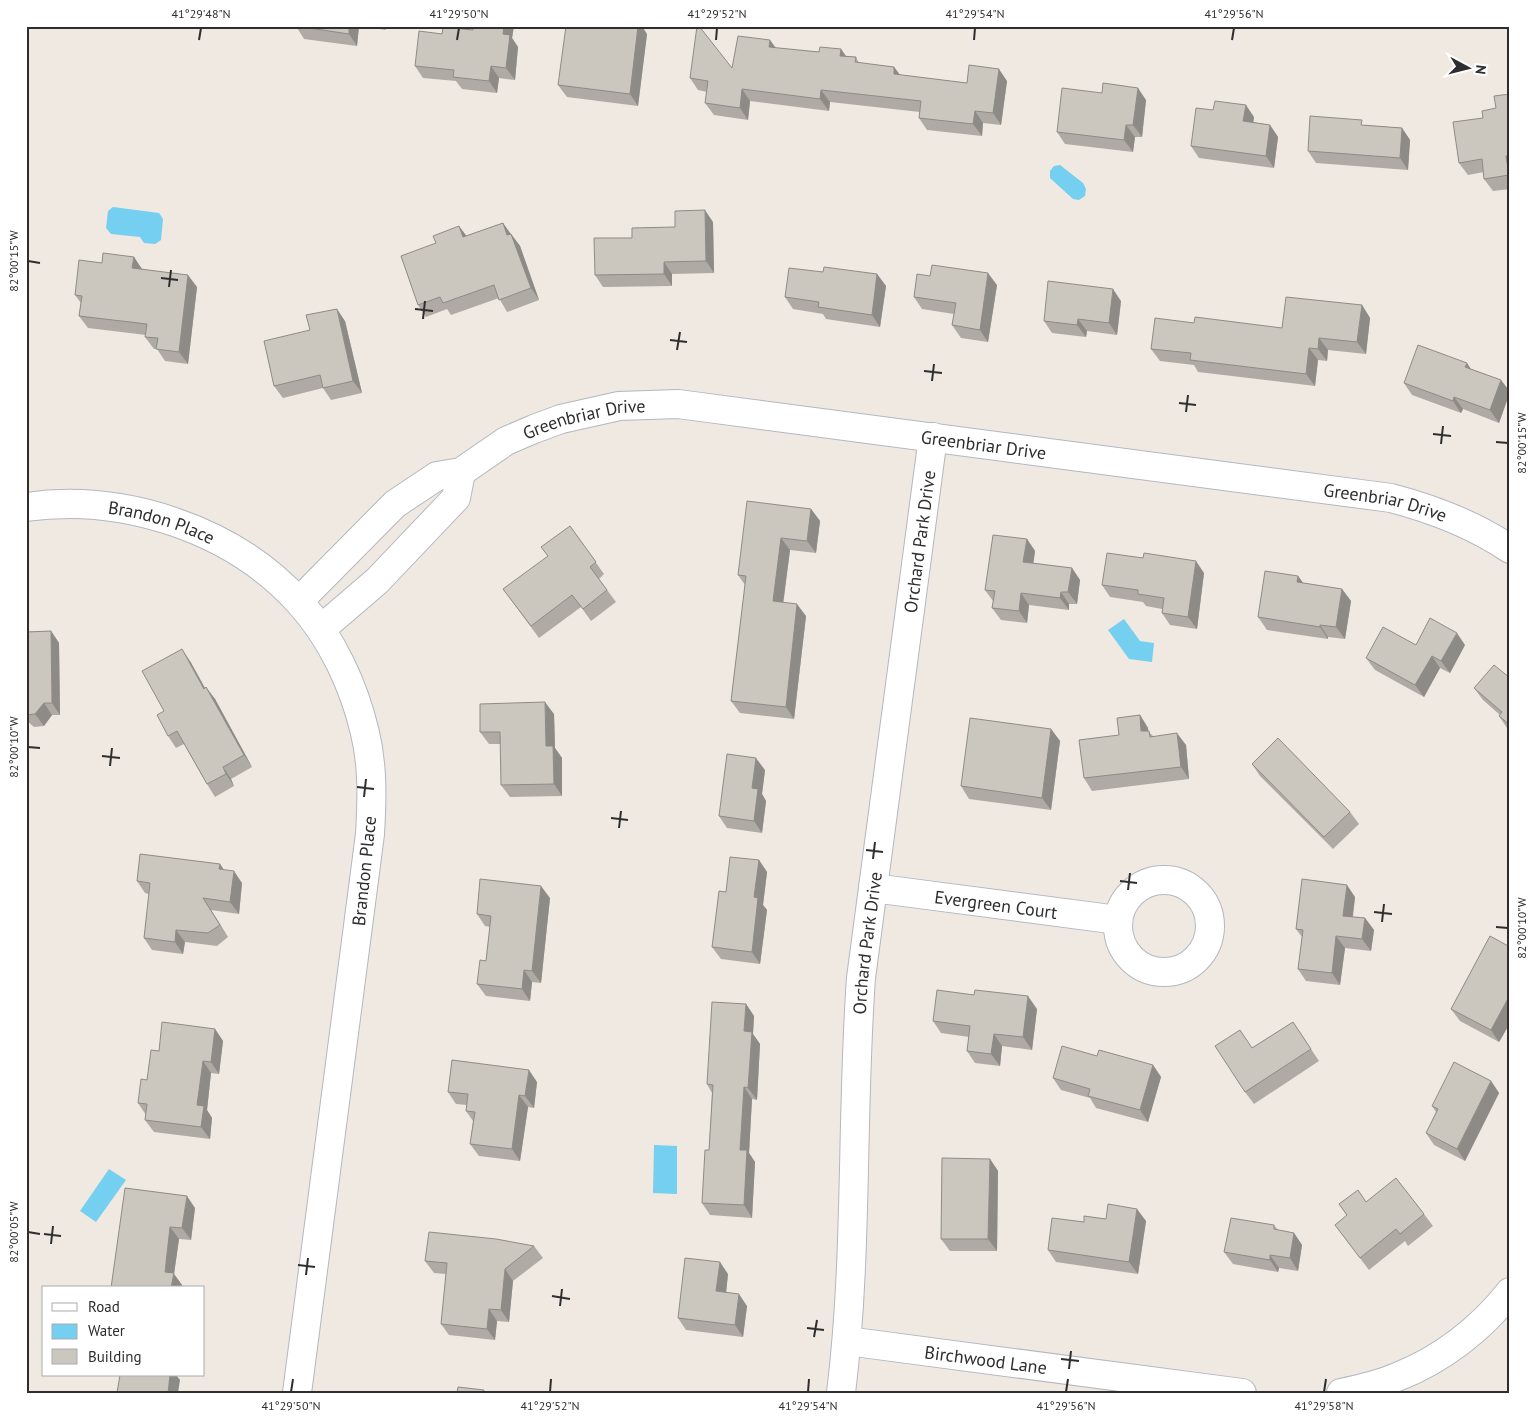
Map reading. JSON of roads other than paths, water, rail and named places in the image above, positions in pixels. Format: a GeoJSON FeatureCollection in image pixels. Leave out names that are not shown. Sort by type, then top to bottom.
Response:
{"type":"FeatureCollection","features":[{"type":"Feature","properties":{"kind":"street","name":"Greenbriar Drive"},"geometry":{"type":"LineString","coordinates":[[298,601],[394,504],[437,476],[461,472],[506,441],[534,429],[590,411],[619,406],[649,404],[678,404],[1391,498],[1418,505],[1469,524],[1510,548]]}},
{"type":"Feature","properties":{"kind":"street","name":"Orchard Park Drive"},"geometry":{"type":"LineString","coordinates":[[841,1393],[850,1298],[856,1043],[861,978],[933,437]]}},
{"type":"Feature","properties":{"kind":"street"},"geometry":{"type":"LineString","coordinates":[[321,630],[377,581],[456,498],[461,472]]}},
{"type":"Feature","properties":{"kind":"street","name":"Brandon Place"},"geometry":{"type":"LineString","coordinates":[[26,507],[96,506],[144,513],[169,519],[223,544],[259,566],[298,601],[321,630],[350,685],[366,733],[372,784],[370,834],[297,1393]]}},
{"type":"Feature","properties":{"kind":"street","name":"Evergreen Court"},"geometry":{"type":"LineString","coordinates":[[873,888],[1118,920]]}},
{"type":"Feature","properties":{"kind":"street"},"geometry":{"type":"LineString","coordinates":[[1342,1393],[1399,1377],[1442,1355],[1480,1325],[1510,1292]]}},
{"type":"Feature","properties":{"kind":"street","name":"Birchwood Lane"},"geometry":{"type":"LineString","coordinates":[[847,1341],[1242,1393]]}},
{"type":"Feature","properties":{"kind":"water"},"geometry":{"type":"Polygon","coordinates":[[[1060,165],[1083,183],[1086,189],[1085,196],[1079,200],[1073,199],[1050,178],[1050,171],[1054,166],[1060,165]]]}},
{"type":"Feature","properties":{"kind":"water"},"geometry":{"type":"Polygon","coordinates":[[[113,207],[159,213],[163,219],[161,240],[155,244],[144,243],[140,237],[111,234],[106,228],[108,211],[113,207]]]}},
{"type":"Feature","properties":{"kind":"water"},"geometry":{"type":"Polygon","coordinates":[[[1124,619],[1140,641],[1154,643],[1152,662],[1129,659],[1108,630],[1124,619]]]}},
{"type":"Feature","properties":{"kind":"water"},"geometry":{"type":"Polygon","coordinates":[[[654,1145],[677,1146],[677,1194],[653,1193],[654,1145]]]}},
{"type":"Feature","properties":{"kind":"water"},"geometry":{"type":"Polygon","coordinates":[[[109,1169],[126,1180],[96,1222],[80,1211],[109,1169]]]}}]}
